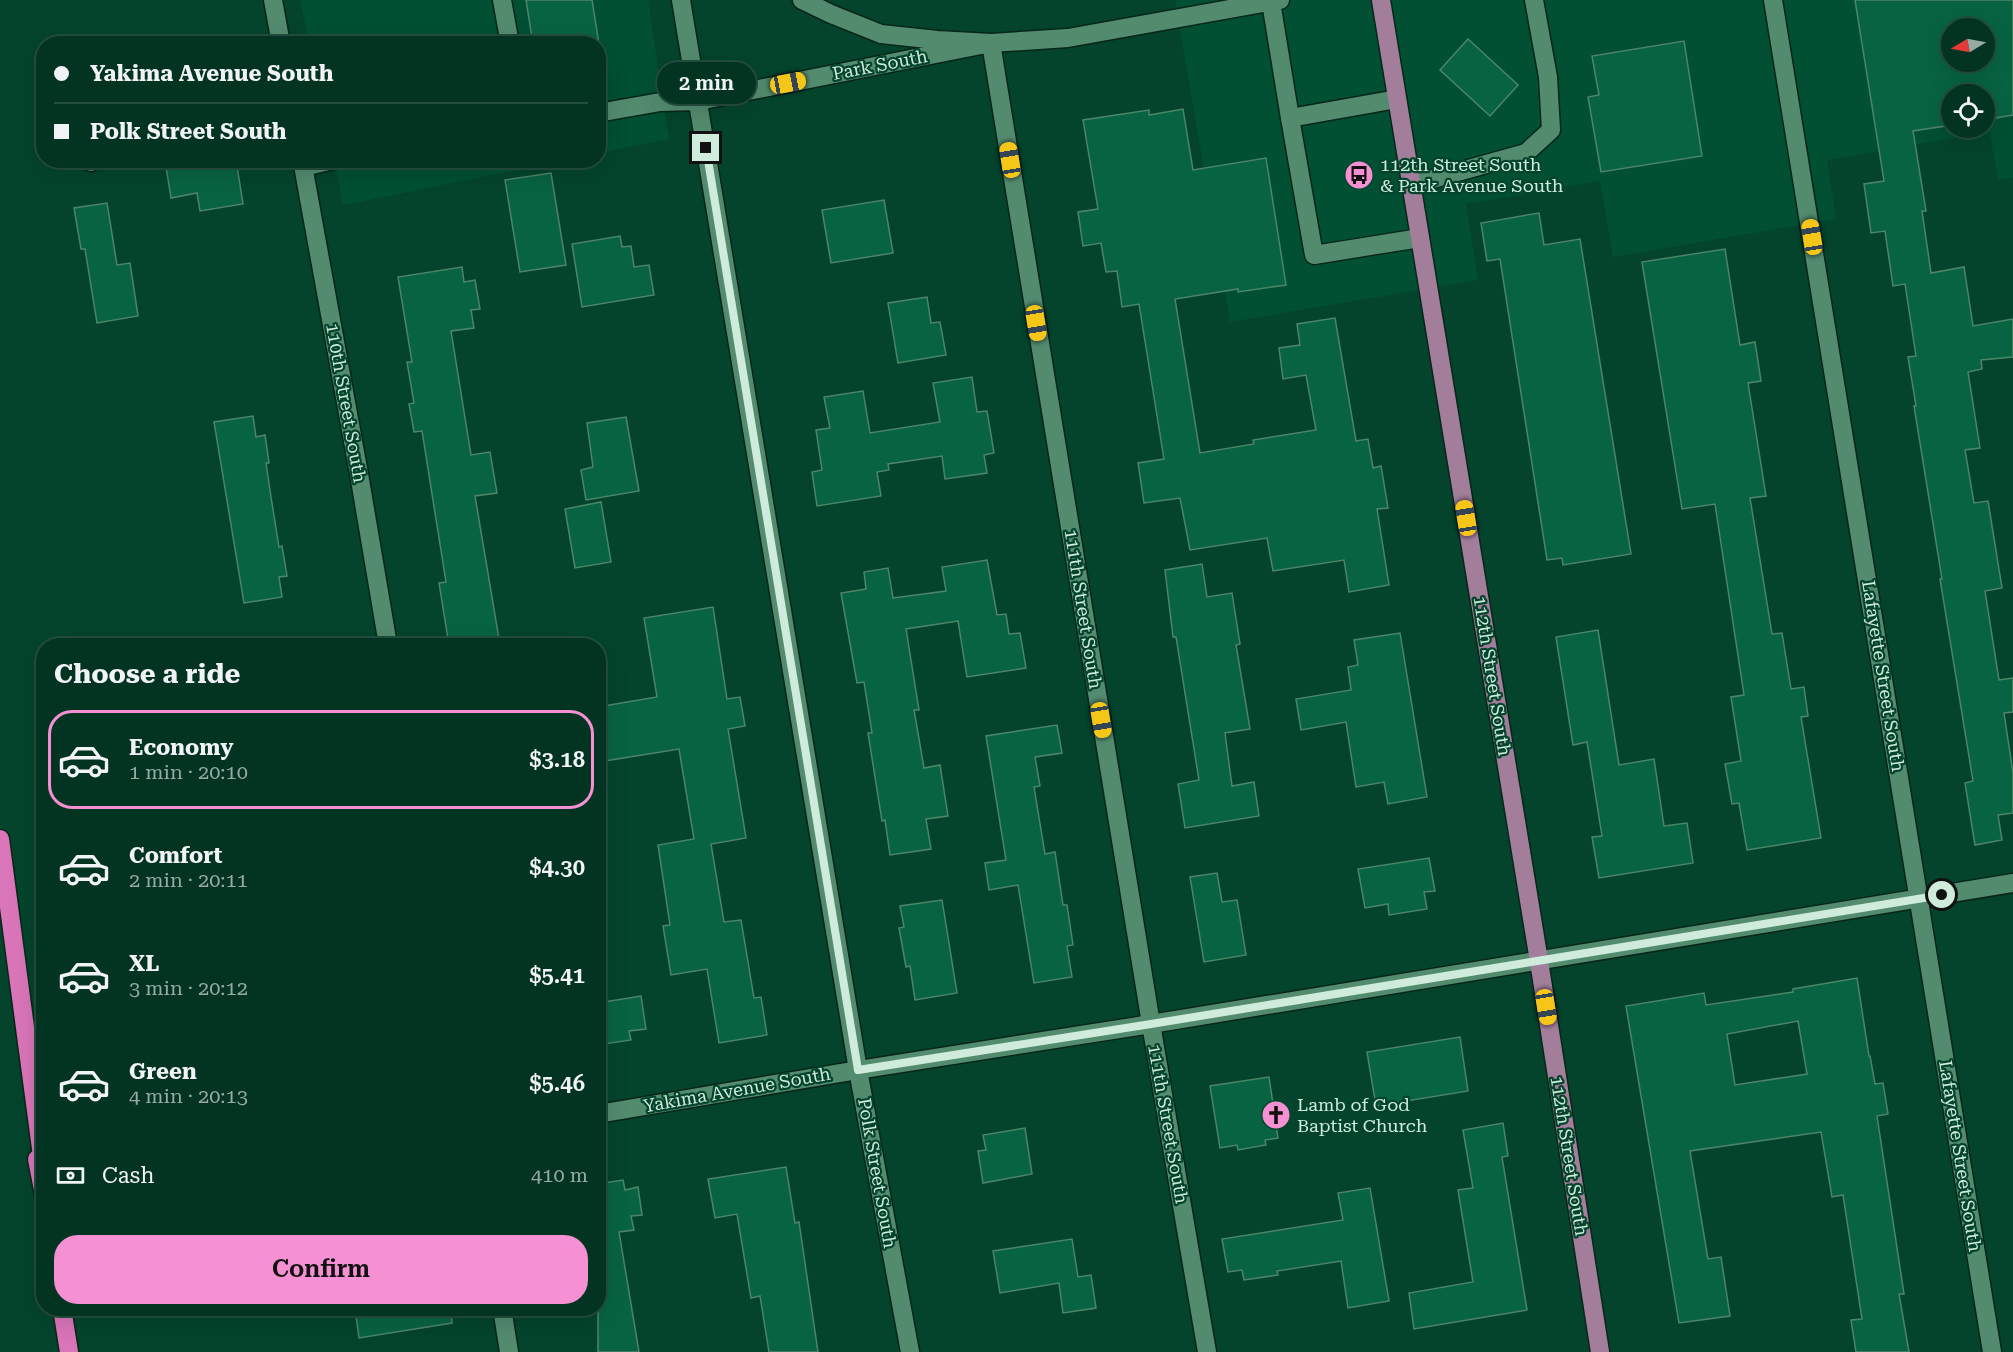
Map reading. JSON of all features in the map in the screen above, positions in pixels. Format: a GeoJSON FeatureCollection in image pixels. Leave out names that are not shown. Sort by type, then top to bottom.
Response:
{"type":"FeatureCollection","features":[{"type":"Feature","properties":{"kind":"highway"},"geometry":{"type":"LineString","coordinates":[[0,839],[36,1111]]}},
{"type":"Feature","properties":{"kind":"highway"},"geometry":{"type":"LineString","coordinates":[[0,935],[36,1148]]}},
{"type":"Feature","properties":{"kind":"highway"},"geometry":{"type":"LineString","coordinates":[[63,1316],[69,1352]]}},
{"type":"Feature","properties":{"kind":"main road","name":"112th Street South"},"geometry":{"type":"LineString","coordinates":[[1381,0],[1539,961],[1600,1352]]}},
{"type":"Feature","properties":{"kind":"street"},"geometry":{"type":"LineString","coordinates":[[273,0],[280,36]]}},
{"type":"Feature","properties":{"kind":"street"},"geometry":{"type":"LineString","coordinates":[[502,0],[509,36]]}},
{"type":"Feature","properties":{"kind":"street","name":"Polk Street South"},"geometry":{"type":"LineString","coordinates":[[681,0],[858,1070],[910,1352]]}},
{"type":"Feature","properties":{"kind":"street"},"geometry":{"type":"LineString","coordinates":[[802,0],[881,34],[991,43],[1068,38],[1275,1],[1290,118],[1314,255],[1420,238]]}},
{"type":"Feature","properties":{"kind":"street"},"geometry":{"type":"LineString","coordinates":[[1411,185],[1526,153],[1551,130],[1548,77],[1534,0]]}},
{"type":"Feature","properties":{"kind":"street","name":"Lafayette Street South"},"geometry":{"type":"LineString","coordinates":[[1773,0],[1992,1352]]}},
{"type":"Feature","properties":{"kind":"street","name":"Park South"},"geometry":{"type":"LineString","coordinates":[[606,112],[660,102],[698,101],[991,43]]}},
{"type":"Feature","properties":{"kind":"street","name":"111th Street South"},"geometry":{"type":"LineString","coordinates":[[991,43],[1151,1024],[1207,1352]]}},
{"type":"Feature","properties":{"kind":"street"},"geometry":{"type":"LineString","coordinates":[[1290,118],[1397,99]]}},
{"type":"Feature","properties":{"kind":"street","name":"110th Street South"},"geometry":{"type":"LineString","coordinates":[[303,168],[387,638]]}},
{"type":"Feature","properties":{"kind":"street","name":"Yakima Avenue South"},"geometry":{"type":"LineString","coordinates":[[606,1113],[2013,884]]}},
{"type":"Feature","properties":{"kind":"street"},"geometry":{"type":"LineString","coordinates":[[503,1316],[509,1352]]}},
{"type":"Feature","properties":{"kind":"shaded area"},"geometry":{"type":"Polygon","coordinates":[[[300,0],[648,0],[669,139],[606,152],[606,36],[308,36],[300,0]]]}},
{"type":"Feature","properties":{"kind":"shaded area"},"geometry":{"type":"Polygon","coordinates":[[[1175,0],[2013,0],[2013,178],[1998,180],[1991,138],[1995,138],[1995,84],[1941,84],[1941,138],[1955,138],[1827,160],[1836,219],[1613,257],[1600,181],[1466,204],[1478,280],[1230,322],[1175,0]]]}},
{"type":"Feature","properties":{"kind":"shaded area"},"geometry":{"type":"Polygon","coordinates":[[[336,168],[528,168],[343,205],[336,168]]]}},
{"type":"Feature","properties":{"kind":"building"},"geometry":{"type":"Polygon","coordinates":[[[526,0],[592,0],[598,36],[532,36],[526,0]]]}},
{"type":"Feature","properties":{"kind":"building"},"geometry":{"type":"Polygon","coordinates":[[[1855,0],[2013,0],[2013,115],[1995,118],[1995,84],[1941,84],[1941,127],[1913,131],[1926,211],[1922,211],[1931,273],[1964,267],[1973,326],[2013,319],[2013,357],[1981,360],[1982,369],[1968,372],[1980,448],[1965,450],[1974,503],[1988,501],[2002,588],[1985,591],[1999,680],[2013,678],[2013,712],[2004,713],[2013,773],[2013,813],[1998,815],[2002,840],[1975,845],[1965,783],[1973,781],[1914,406],[1916,406],[1908,357],[1916,356],[1905,284],[1893,286],[1885,231],[1871,233],[1864,184],[1884,181],[1855,0]]]}},
{"type":"Feature","properties":{"kind":"building"},"geometry":{"type":"Polygon","coordinates":[[[1468,39],[1518,85],[1490,116],[1440,70],[1468,39]]]}},
{"type":"Feature","properties":{"kind":"building"},"geometry":{"type":"Polygon","coordinates":[[[1684,41],[1702,156],[1601,172],[1588,97],[1599,95],[1592,56],[1684,41]]]}},
{"type":"Feature","properties":{"kind":"building"},"geometry":{"type":"Polygon","coordinates":[[[1183,109],[1193,170],[1266,158],[1286,285],[1238,292],[1238,289],[1175,299],[1200,453],[1254,444],[1253,440],[1316,430],[1306,375],[1283,379],[1279,348],[1300,345],[1297,324],[1335,318],[1356,441],[1368,439],[1373,468],[1381,466],[1388,508],[1377,509],[1389,585],[1349,592],[1344,560],[1273,571],[1267,538],[1190,550],[1180,498],[1144,503],[1138,463],[1164,459],[1139,304],[1122,307],[1117,271],[1106,272],[1101,243],[1083,246],[1078,212],[1098,209],[1083,120],[1149,110],[1149,115],[1183,109]]]}},
{"type":"Feature","properties":{"kind":"building"},"geometry":{"type":"Polygon","coordinates":[[[166,168],[237,168],[243,204],[200,211],[197,193],[171,198],[166,168]]]}},
{"type":"Feature","properties":{"kind":"building"},"geometry":{"type":"Polygon","coordinates":[[[551,173],[566,265],[520,272],[505,180],[551,173]]]}},
{"type":"Feature","properties":{"kind":"building"},"geometry":{"type":"Polygon","coordinates":[[[884,200],[893,253],[831,263],[822,210],[884,200]]]}},
{"type":"Feature","properties":{"kind":"building"},"geometry":{"type":"Polygon","coordinates":[[[107,203],[117,265],[130,263],[138,316],[97,323],[85,249],[81,249],[74,208],[107,203]]]}},
{"type":"Feature","properties":{"kind":"building"},"geometry":{"type":"Polygon","coordinates":[[[1539,213],[1544,245],[1580,239],[1631,554],[1563,565],[1562,558],[1547,560],[1500,259],[1487,261],[1481,223],[1539,213]]]}},
{"type":"Feature","properties":{"kind":"building"},"geometry":{"type":"Polygon","coordinates":[[[620,236],[622,247],[631,246],[634,267],[649,265],[654,295],[582,307],[572,244],[620,236]]]}},
{"type":"Feature","properties":{"kind":"building"},"geometry":{"type":"Polygon","coordinates":[[[1725,249],[1740,345],[1755,342],[1761,381],[1748,383],[1766,496],[1750,498],[1772,634],[1782,633],[1791,689],[1804,687],[1808,716],[1801,717],[1821,838],[1747,850],[1739,803],[1732,804],[1725,764],[1741,761],[1731,697],[1744,695],[1715,504],[1682,509],[1642,262],[1725,249]]]}},
{"type":"Feature","properties":{"kind":"building"},"geometry":{"type":"Polygon","coordinates":[[[462,267],[464,282],[475,280],[480,309],[471,310],[474,328],[451,331],[471,455],[490,452],[497,493],[475,496],[499,638],[448,638],[439,583],[446,582],[422,431],[414,432],[409,404],[414,403],[407,362],[412,362],[398,277],[462,267]]]}},
{"type":"Feature","properties":{"kind":"building"},"geometry":{"type":"Polygon","coordinates":[[[927,297],[931,323],[940,322],[946,355],[898,363],[888,303],[927,297]]]}},
{"type":"Feature","properties":{"kind":"building"},"geometry":{"type":"Polygon","coordinates":[[[972,377],[977,412],[987,411],[994,453],[984,455],[987,473],[945,479],[942,456],[888,464],[889,470],[877,472],[881,496],[817,506],[812,472],[822,470],[816,430],[830,428],[824,397],[863,391],[870,433],[940,422],[933,383],[972,377]]]}},
{"type":"Feature","properties":{"kind":"building"},"geometry":{"type":"Polygon","coordinates":[[[253,416],[256,437],[265,435],[271,497],[279,547],[282,546],[287,576],[279,577],[282,597],[244,603],[214,422],[253,416]]]}},
{"type":"Feature","properties":{"kind":"building"},"geometry":{"type":"Polygon","coordinates":[[[626,417],[639,491],[586,500],[581,470],[593,467],[587,423],[626,417]]]}},
{"type":"Feature","properties":{"kind":"building"},"geometry":{"type":"Polygon","coordinates":[[[601,502],[611,562],[575,568],[565,509],[601,502]]]}},
{"type":"Feature","properties":{"kind":"building"},"geometry":{"type":"Polygon","coordinates":[[[987,560],[997,615],[1006,614],[1009,634],[1020,633],[1026,668],[967,677],[958,621],[906,629],[919,710],[914,710],[924,768],[940,765],[948,816],[926,819],[931,849],[890,855],[885,820],[882,821],[868,733],[872,733],[864,682],[857,683],[841,593],[866,589],[864,572],[888,568],[893,598],[946,591],[942,567],[987,560]]]}},
{"type":"Feature","properties":{"kind":"building"},"geometry":{"type":"Polygon","coordinates":[[[1202,564],[1207,597],[1232,593],[1240,644],[1236,645],[1250,729],[1225,733],[1232,786],[1254,782],[1259,816],[1185,828],[1178,784],[1199,780],[1176,637],[1173,637],[1165,570],[1202,564]]]}},
{"type":"Feature","properties":{"kind":"building"},"geometry":{"type":"Polygon","coordinates":[[[713,607],[727,699],[740,697],[745,726],[728,729],[746,838],[711,844],[724,922],[741,920],[754,998],[761,997],[767,1035],[719,1043],[707,969],[671,975],[663,926],[670,925],[658,845],[694,839],[679,749],[606,761],[606,706],[657,697],[644,618],[713,607]]]}},
{"type":"Feature","properties":{"kind":"building"},"geometry":{"type":"Polygon","coordinates":[[[1598,630],[1619,765],[1654,759],[1664,826],[1687,823],[1693,863],[1599,878],[1592,837],[1602,836],[1587,742],[1573,745],[1556,637],[1598,630]]]}},
{"type":"Feature","properties":{"kind":"building"},"geometry":{"type":"Polygon","coordinates":[[[1400,633],[1427,797],[1388,804],[1384,782],[1356,787],[1346,722],[1301,730],[1296,699],[1351,690],[1348,667],[1358,665],[1354,640],[1400,633]]]}},
{"type":"Feature","properties":{"kind":"building"},"geometry":{"type":"Polygon","coordinates":[[[1057,725],[1062,753],[1035,757],[1040,786],[1034,787],[1045,854],[1055,852],[1063,905],[1067,905],[1073,945],[1067,946],[1072,977],[1034,983],[1018,885],[989,890],[985,863],[1006,860],[986,736],[1057,725]]]}},
{"type":"Feature","properties":{"kind":"building"},"geometry":{"type":"Polygon","coordinates":[[[1429,858],[1435,891],[1424,892],[1427,909],[1389,915],[1388,904],[1365,908],[1358,869],[1429,858]]]}},
{"type":"Feature","properties":{"kind":"building"},"geometry":{"type":"Polygon","coordinates":[[[1217,873],[1222,902],[1237,900],[1246,955],[1204,962],[1190,877],[1217,873]]]}},
{"type":"Feature","properties":{"kind":"building"},"geometry":{"type":"Polygon","coordinates":[[[942,900],[957,993],[915,1000],[910,966],[906,967],[899,928],[904,927],[900,906],[942,900]]]}},
{"type":"Feature","properties":{"kind":"building"},"geometry":{"type":"Polygon","coordinates":[[[1857,978],[1875,1084],[1883,1083],[1888,1114],[1877,1116],[1904,1294],[1899,1294],[1909,1352],[1856,1352],[1851,1320],[1862,1319],[1843,1195],[1832,1197],[1821,1132],[1690,1151],[1708,1259],[1721,1257],[1730,1316],[1679,1323],[1626,1006],[1704,993],[1706,1005],[1793,992],[1793,989],[1857,978]],[[1798,1021],[1727,1034],[1735,1085],[1807,1074],[1798,1021]]]}},
{"type":"Feature","properties":{"kind":"building"},"geometry":{"type":"Polygon","coordinates":[[[641,996],[646,1029],[629,1031],[631,1040],[606,1044],[606,1002],[641,996]]]}},
{"type":"Feature","properties":{"kind":"building"},"geometry":{"type":"Polygon","coordinates":[[[1460,1037],[1468,1091],[1376,1106],[1367,1052],[1460,1037]]]}},
{"type":"Feature","properties":{"kind":"building"},"geometry":{"type":"Polygon","coordinates":[[[1269,1077],[1278,1138],[1265,1140],[1266,1145],[1238,1150],[1237,1145],[1220,1148],[1210,1086],[1269,1077]]]}},
{"type":"Feature","properties":{"kind":"building"},"geometry":{"type":"Polygon","coordinates":[[[1503,1123],[1508,1156],[1502,1157],[1527,1310],[1414,1329],[1409,1293],[1473,1282],[1458,1190],[1473,1188],[1463,1130],[1503,1123]]]}},
{"type":"Feature","properties":{"kind":"building"},"geometry":{"type":"Polygon","coordinates":[[[1025,1128],[1032,1174],[983,1183],[978,1151],[986,1150],[983,1135],[1025,1128]]]}},
{"type":"Feature","properties":{"kind":"building"},"geometry":{"type":"Polygon","coordinates":[[[786,1167],[795,1223],[799,1222],[818,1352],[769,1352],[760,1296],[751,1298],[737,1214],[715,1218],[708,1179],[786,1167]]]}},
{"type":"Feature","properties":{"kind":"building"},"geometry":{"type":"Polygon","coordinates":[[[623,1180],[625,1190],[638,1187],[642,1215],[631,1216],[634,1230],[619,1232],[639,1352],[598,1352],[598,1316],[606,1316],[606,1183],[623,1180]]]}},
{"type":"Feature","properties":{"kind":"building"},"geometry":{"type":"Polygon","coordinates":[[[1370,1188],[1389,1301],[1348,1308],[1341,1261],[1277,1271],[1278,1275],[1244,1280],[1242,1270],[1228,1272],[1222,1239],[1343,1220],[1338,1193],[1370,1188]]]}},
{"type":"Feature","properties":{"kind":"building"},"geometry":{"type":"Polygon","coordinates":[[[1072,1239],[1078,1277],[1091,1275],[1096,1308],[1063,1313],[1059,1283],[1000,1293],[993,1251],[1072,1239]]]}},
{"type":"Feature","properties":{"kind":"building"},"geometry":{"type":"Polygon","coordinates":[[[356,1316],[452,1316],[452,1323],[359,1338],[356,1316]]]}},
{"type":"Feature","properties":{"kind":"place","name":"112th Street South & Park Avenue South"},"geometry":{"type":"Point","coordinates":[1359,175]}},
{"type":"Feature","properties":{"kind":"place","name":"Lamb of God Baptist Church"},"geometry":{"type":"Point","coordinates":[1276,1115]}},
{"type":"Feature","properties":{"kind":"route"},"geometry":{"type":"LineString","coordinates":[[706,148],[858,1070],[1942,895]]}}]}
